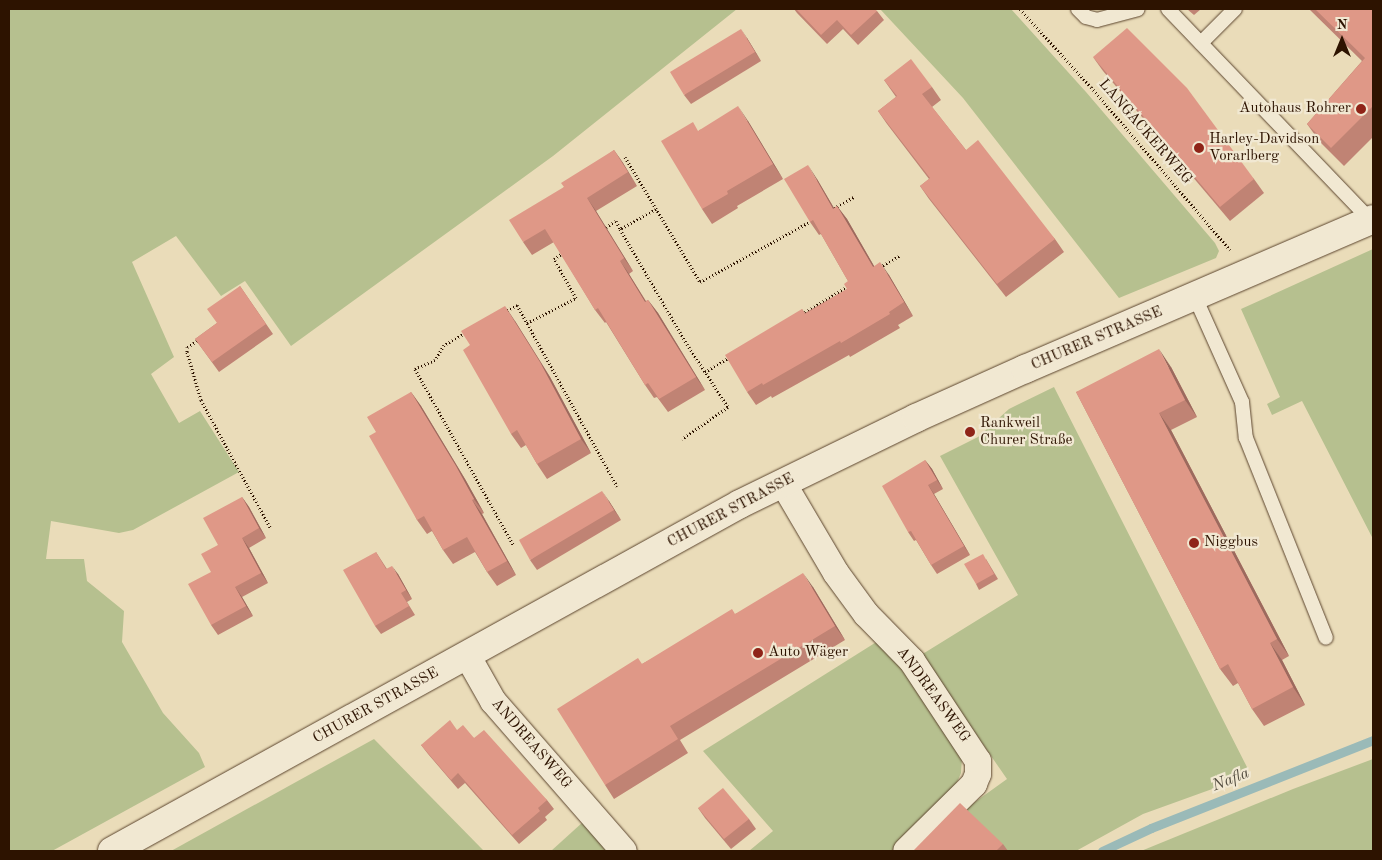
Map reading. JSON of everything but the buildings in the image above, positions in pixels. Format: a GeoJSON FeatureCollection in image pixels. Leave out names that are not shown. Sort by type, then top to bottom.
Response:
{"type":"FeatureCollection","features":[{"type":"Feature","properties":{"kind":"main road","name":"CHURER STRASSE"},"geometry":{"type":"LineString","coordinates":[[112,851],[784,483],[1017,373],[1372,220]]}},
{"type":"Feature","properties":{"kind":"street","name":"ANDREASWEG"},"geometry":{"type":"LineString","coordinates":[[784,483],[836,573],[866,614],[912,661],[978,760],[978,774],[974,784],[906,851]]}},
{"type":"Feature","properties":{"kind":"street","name":"ANDREASWEG"},"geometry":{"type":"LineString","coordinates":[[467,655],[493,701],[624,851]]}},
{"type":"Feature","properties":{"kind":"lane"},"geometry":{"type":"LineString","coordinates":[[1078,9],[1086,17],[1097,20],[1138,9]]}},
{"type":"Feature","properties":{"kind":"lane"},"geometry":{"type":"LineString","coordinates":[[1168,9],[1372,220]]}},
{"type":"Feature","properties":{"kind":"lane"},"geometry":{"type":"LineString","coordinates":[[1201,43],[1235,9]]}},
{"type":"Feature","properties":{"kind":"lane"},"geometry":{"type":"LineString","coordinates":[[1195,297],[1242,402],[1246,438],[1326,638]]}},
{"type":"Feature","properties":{"kind":"path","name":"LANGACKERWEG"},"geometry":{"type":"LineString","coordinates":[[1020,9],[1193,204],[1232,252],[1247,275]]}},
{"type":"Feature","properties":{"kind":"path"},"geometry":{"type":"LineString","coordinates":[[624,157],[700,282],[820,216]]}},
{"type":"Feature","properties":{"kind":"path"},"geometry":{"type":"LineString","coordinates":[[828,211],[854,197]]}},
{"type":"Feature","properties":{"kind":"path"},"geometry":{"type":"LineString","coordinates":[[620,229],[656,209]]}},
{"type":"Feature","properties":{"kind":"path"},"geometry":{"type":"LineString","coordinates":[[601,231],[616,221],[687,344],[728,407],[682,439]]}},
{"type":"Feature","properties":{"kind":"path"},"geometry":{"type":"LineString","coordinates":[[528,323],[576,298],[554,259],[570,249]]}},
{"type":"Feature","properties":{"kind":"path"},"geometry":{"type":"LineString","coordinates":[[875,270],[900,255]]}},
{"type":"Feature","properties":{"kind":"path"},"geometry":{"type":"LineString","coordinates":[[799,316],[850,285]]}},
{"type":"Feature","properties":{"kind":"path"},"geometry":{"type":"LineString","coordinates":[[501,314],[517,305],[617,486]]}},
{"type":"Feature","properties":{"kind":"path"},"geometry":{"type":"LineString","coordinates":[[468,332],[444,345],[435,360],[415,369],[513,544]]}},
{"type":"Feature","properties":{"kind":"path"},"geometry":{"type":"LineString","coordinates":[[203,336],[188,347],[187,352],[201,400],[270,527]]}},
{"type":"Feature","properties":{"kind":"path"},"geometry":{"type":"LineString","coordinates":[[680,350],[687,344]]}},
{"type":"Feature","properties":{"kind":"path"},"geometry":{"type":"LineString","coordinates":[[705,372],[735,354]]}},
{"type":"Feature","properties":{"kind":"green space"},"geometry":{"type":"Polygon","coordinates":[[[9,9],[737,9],[553,156],[291,346],[245,281],[221,296],[176,236],[132,262],[174,357],[151,374],[179,423],[200,411],[239,472],[133,530],[119,533],[51,521],[46,559],[84,559],[87,581],[124,611],[122,642],[163,713],[199,753],[205,767],[52,851],[9,851],[9,9]]]}},
{"type":"Feature","properties":{"kind":"green space"},"geometry":{"type":"Polygon","coordinates":[[[880,9],[1011,9],[1086,92],[1215,243],[1219,251],[1216,258],[1119,298],[963,98],[880,9]]]}},
{"type":"Feature","properties":{"kind":"green space"},"geometry":{"type":"Polygon","coordinates":[[[1373,249],[1373,539],[1302,401],[1272,415],[1267,404],[1280,397],[1241,309],[1373,249]]]}},
{"type":"Feature","properties":{"kind":"green space"},"geometry":{"type":"Polygon","coordinates":[[[1054,387],[1251,775],[1143,814],[1076,851],[920,851],[950,820],[1007,779],[921,655],[1018,595],[940,456],[978,437],[1009,409],[1054,387]]]}},
{"type":"Feature","properties":{"kind":"green space"},"geometry":{"type":"Polygon","coordinates":[[[878,641],[905,670],[962,758],[961,773],[955,787],[892,851],[749,851],[773,831],[703,751],[878,641]]]}},
{"type":"Feature","properties":{"kind":"green space"},"geometry":{"type":"Polygon","coordinates":[[[374,739],[484,851],[171,851],[296,782],[374,739]]]}},
{"type":"Feature","properties":{"kind":"green space"},"geometry":{"type":"Polygon","coordinates":[[[1373,759],[1373,851],[1141,851],[1293,789],[1373,759]]]}},
{"type":"Feature","properties":{"kind":"green space"},"geometry":{"type":"Polygon","coordinates":[[[583,822],[609,851],[551,851],[583,822]]]}},
{"type":"Feature","properties":{"kind":"waterway","name":"Nafla"},"geometry":{"type":"LineString","coordinates":[[1102,851],[1151,828],[1373,740]]}},
{"type":"Feature","properties":{"kind":"place","name":"Autohaus Rohrer"},"geometry":{"type":"Point","coordinates":[1361,109]}},
{"type":"Feature","properties":{"kind":"place","name":"Harley-Davidson Vorarlberg"},"geometry":{"type":"Point","coordinates":[1199,148]}},
{"type":"Feature","properties":{"kind":"place","name":"Rankweil Churer Straße"},"geometry":{"type":"Point","coordinates":[970,432]}},
{"type":"Feature","properties":{"kind":"place","name":"Niggbus"},"geometry":{"type":"Point","coordinates":[1194,543]}},
{"type":"Feature","properties":{"kind":"place","name":"Auto Wäger"},"geometry":{"type":"Point","coordinates":[758,653]}}]}
